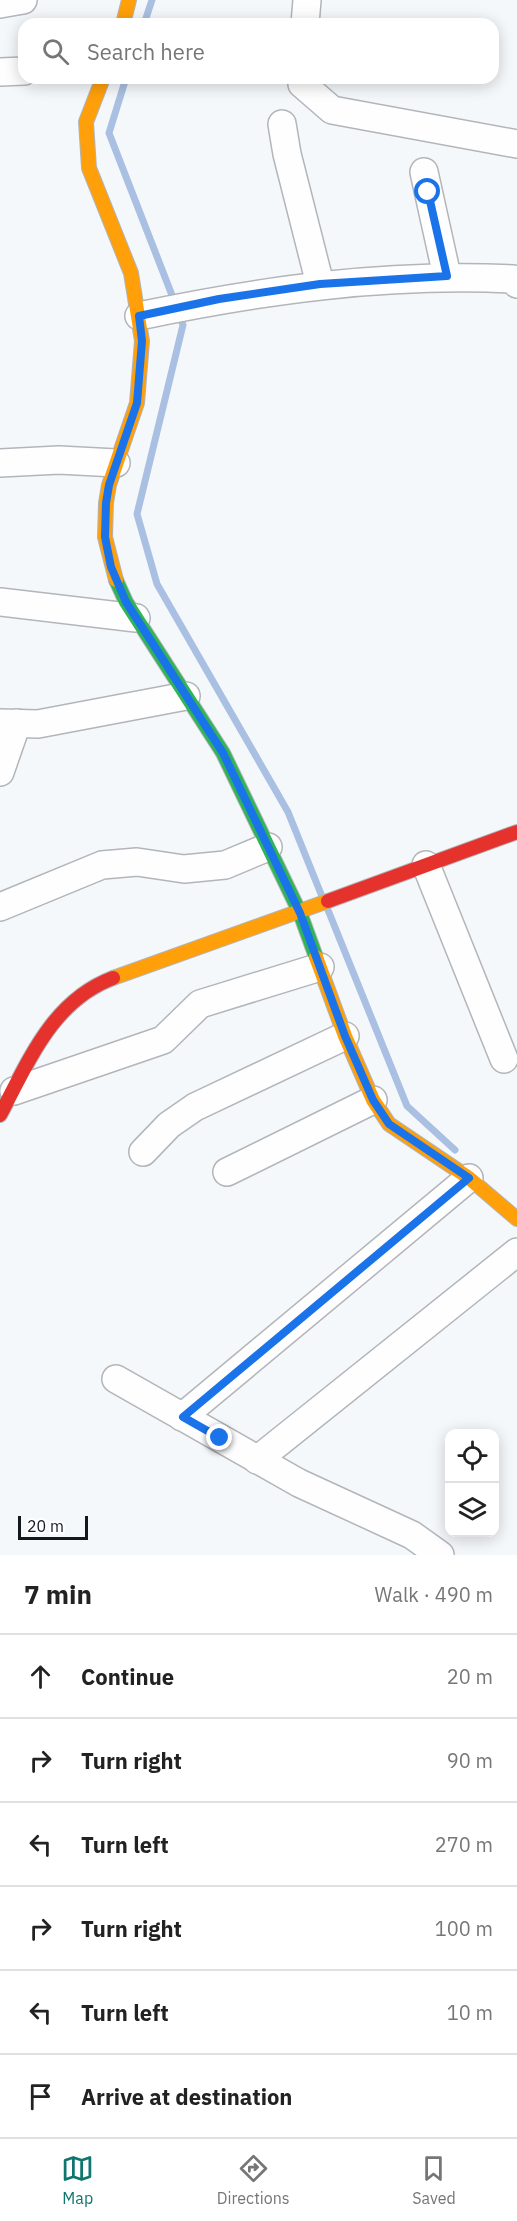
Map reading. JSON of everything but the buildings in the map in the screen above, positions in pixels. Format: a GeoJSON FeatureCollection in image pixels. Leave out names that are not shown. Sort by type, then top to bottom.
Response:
{"type":"FeatureCollection","features":[{"type":"Feature","properties":{"kind":"street"},"geometry":{"type":"LineString","coordinates":[[0,4],[23,0]]}},
{"type":"Feature","properties":{"kind":"street"},"geometry":{"type":"LineString","coordinates":[[124,18],[129,0]]}},
{"type":"Feature","properties":{"kind":"street"},"geometry":{"type":"LineString","coordinates":[[306,18],[307,0]]}},
{"type":"Feature","properties":{"kind":"street"},"geometry":{"type":"LineString","coordinates":[[0,72],[18,71]]}},
{"type":"Feature","properties":{"kind":"street"},"geometry":{"type":"LineString","coordinates":[[101,84],[86,122],[89,168],[131,273],[142,341],[137,403],[116,463],[106,503],[105,537],[111,567],[126,602],[223,753],[268,847],[304,911],[320,968],[345,1036],[373,1100],[389,1124],[469,1178],[517,1219]]}},
{"type":"Feature","properties":{"kind":"street"},"geometry":{"type":"LineString","coordinates":[[302,84],[332,110],[517,144]]}},
{"type":"Feature","properties":{"kind":"street"},"geometry":{"type":"LineString","coordinates":[[282,124],[287,154],[320,284]]}},
{"type":"Feature","properties":{"kind":"street"},"geometry":{"type":"LineString","coordinates":[[423,172],[447,276]]}},
{"type":"Feature","properties":{"kind":"street"},"geometry":{"type":"LineString","coordinates":[[139,316],[219,299],[320,284],[447,276],[513,279],[517,284]]}},
{"type":"Feature","properties":{"kind":"street"},"geometry":{"type":"LineString","coordinates":[[0,463],[59,460],[116,463]]}},
{"type":"Feature","properties":{"kind":"street"},"geometry":{"type":"LineString","coordinates":[[0,602],[136,618]]}},
{"type":"Feature","properties":{"kind":"street"},"geometry":{"type":"LineString","coordinates":[[0,772],[8,723],[38,724],[186,696]]}},
{"type":"Feature","properties":{"kind":"street"},"geometry":{"type":"LineString","coordinates":[[0,1115],[58,1015],[74,996],[92,986],[335,900],[517,832]]}},
{"type":"Feature","properties":{"kind":"street"},"geometry":{"type":"LineString","coordinates":[[0,907],[102,865],[137,862],[183,869],[225,865],[268,847]]}},
{"type":"Feature","properties":{"kind":"street"},"geometry":{"type":"LineString","coordinates":[[426,865],[504,1060]]}},
{"type":"Feature","properties":{"kind":"street"},"geometry":{"type":"LineString","coordinates":[[14,1091],[163,1040],[200,1004],[320,968]]}},
{"type":"Feature","properties":{"kind":"street"},"geometry":{"type":"LineString","coordinates":[[143,1152],[169,1125],[195,1107],[345,1036]]}},
{"type":"Feature","properties":{"kind":"street"},"geometry":{"type":"LineString","coordinates":[[227,1172],[373,1100]]}},
{"type":"Feature","properties":{"kind":"street"},"geometry":{"type":"LineString","coordinates":[[183,1417],[469,1178]]}},
{"type":"Feature","properties":{"kind":"street"},"geometry":{"type":"LineString","coordinates":[[257,1460],[517,1252]]}},
{"type":"Feature","properties":{"kind":"street"},"geometry":{"type":"LineString","coordinates":[[116,1379],[299,1483],[412,1535],[440,1555]]}},
{"type":"Feature","properties":{"kind":"waterway"},"geometry":{"type":"LineString","coordinates":[[146,18],[152,0]]}},
{"type":"Feature","properties":{"kind":"waterway"},"geometry":{"type":"LineString","coordinates":[[124,84],[109,133],[175,303]]}},
{"type":"Feature","properties":{"kind":"waterway"},"geometry":{"type":"LineString","coordinates":[[179,314],[183,325],[137,514],[157,584],[288,812],[321,894]]}},
{"type":"Feature","properties":{"kind":"waterway"},"geometry":{"type":"LineString","coordinates":[[328,910],[407,1106],[455,1150]]}},
{"type":"Feature","properties":{"kind":"traffic: fast"},"geometry":{"type":"LineString","coordinates":[[116,580],[126,602],[223,753],[300,913],[316,957]]}},
{"type":"Feature","properties":{"kind":"traffic: slow"},"geometry":{"type":"LineString","coordinates":[[124,18],[129,0]]}},
{"type":"Feature","properties":{"kind":"traffic: slow"},"geometry":{"type":"LineString","coordinates":[[101,84],[86,122],[89,168],[131,273],[142,341],[137,403],[109,485],[106,503],[105,537],[116,580]]}},
{"type":"Feature","properties":{"kind":"traffic: slow"},"geometry":{"type":"LineString","coordinates":[[113,978],[328,901]]}},
{"type":"Feature","properties":{"kind":"traffic: slow"},"geometry":{"type":"LineString","coordinates":[[316,957],[345,1036],[373,1100],[389,1124],[469,1178],[517,1219]]}},
{"type":"Feature","properties":{"kind":"traffic: jam"},"geometry":{"type":"LineString","coordinates":[[328,901],[517,832]]}},
{"type":"Feature","properties":{"kind":"traffic: jam"},"geometry":{"type":"LineString","coordinates":[[0,1115],[32,1054],[58,1017],[92,988],[113,978]]}},
{"type":"Feature","properties":{"kind":"route"},"geometry":{"type":"LineString","coordinates":[[220,1438],[183,1417],[469,1178],[389,1124],[373,1100],[345,1036],[300,913],[223,753],[126,602],[111,567],[105,537],[109,485],[137,403],[142,341],[139,316],[219,299],[320,284],[447,276],[428,192]]}}]}
